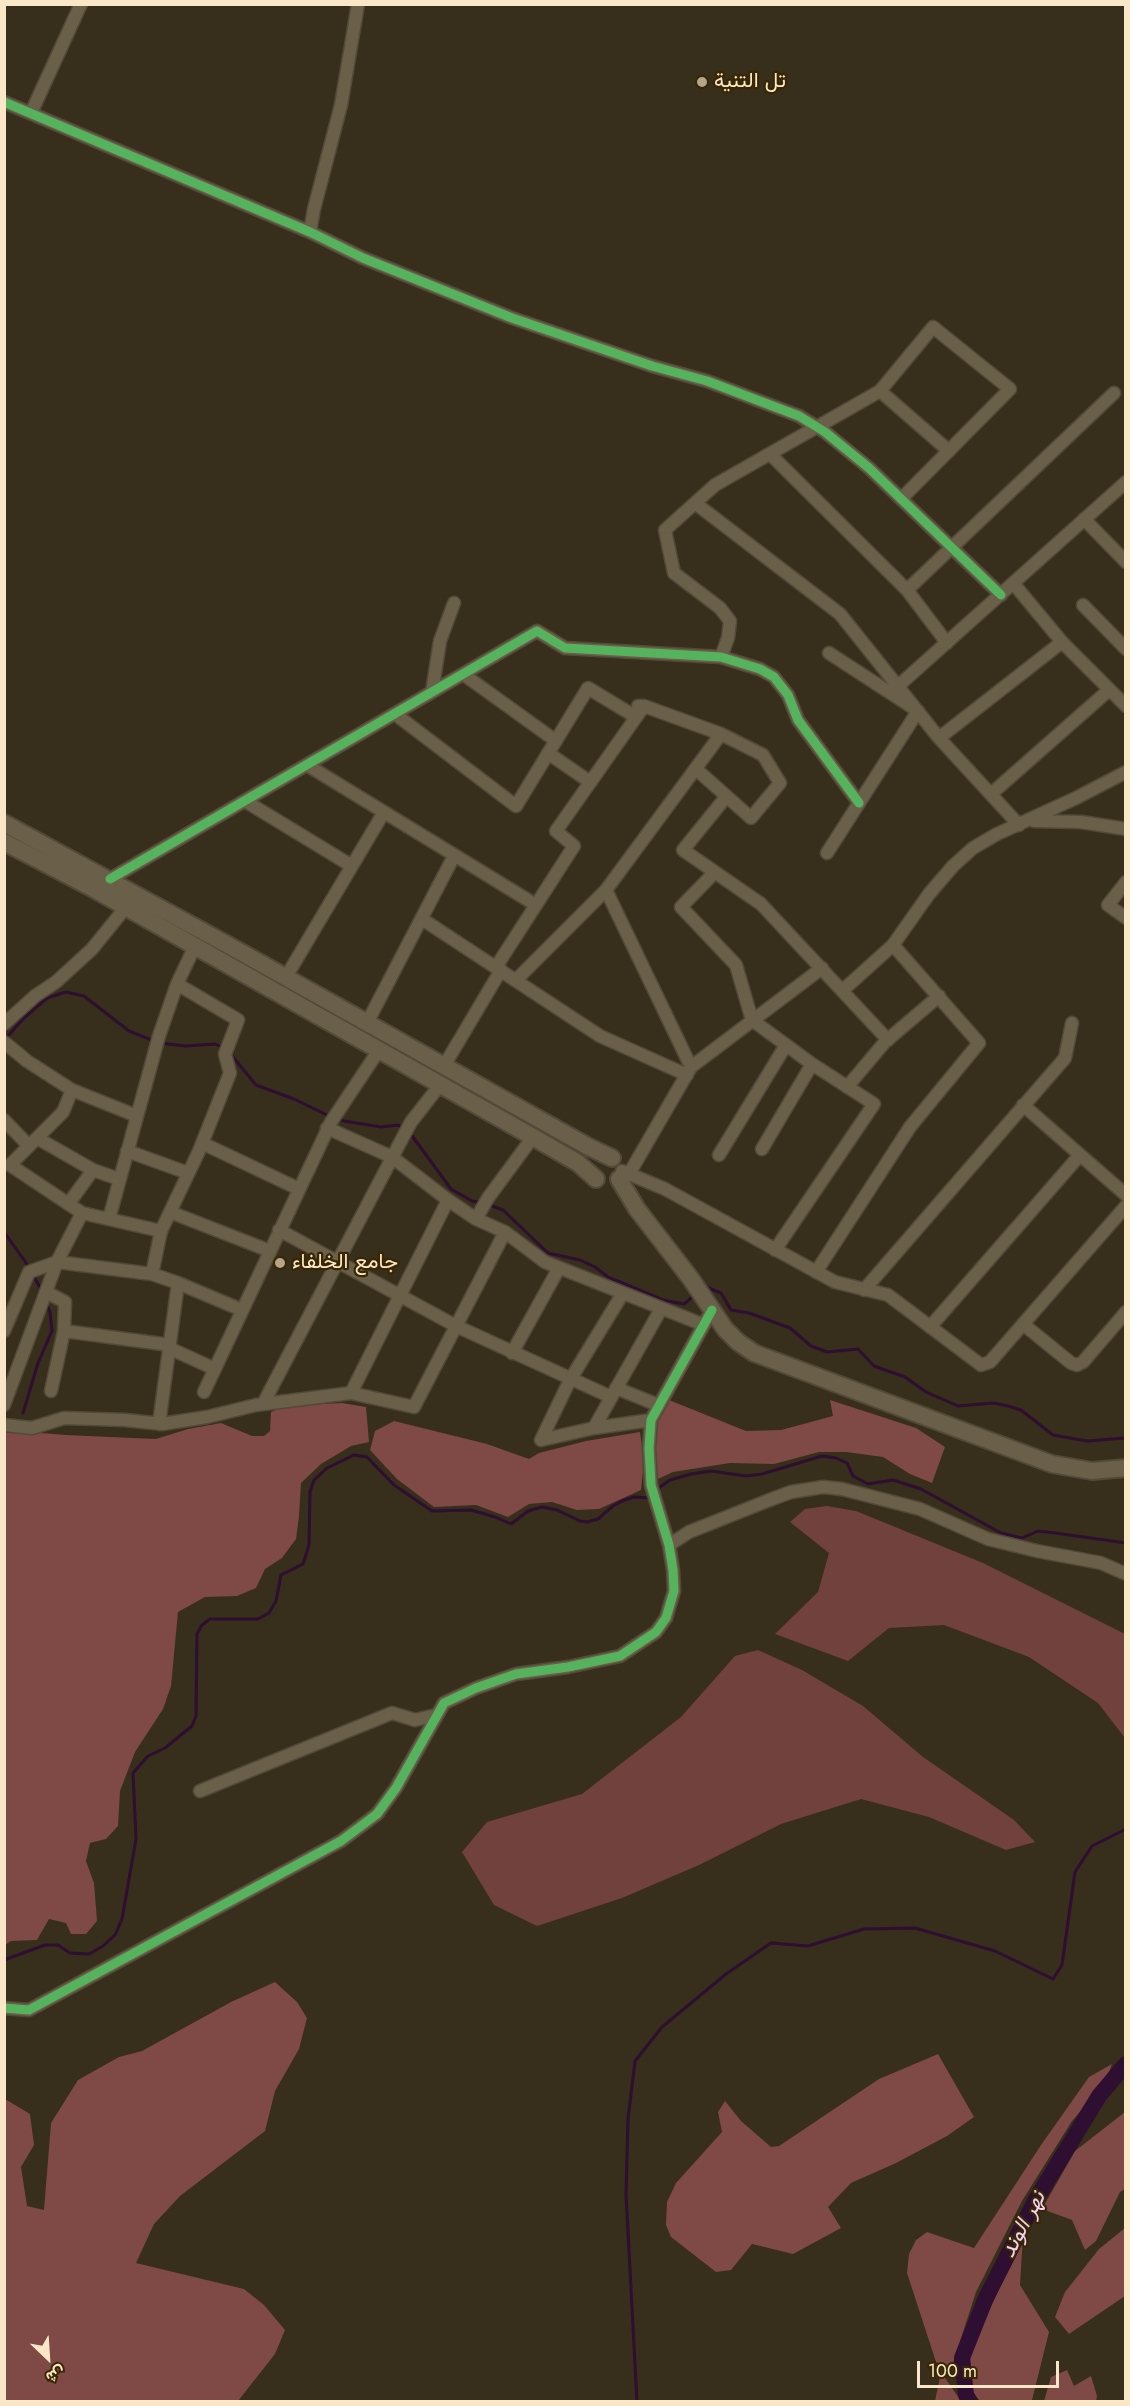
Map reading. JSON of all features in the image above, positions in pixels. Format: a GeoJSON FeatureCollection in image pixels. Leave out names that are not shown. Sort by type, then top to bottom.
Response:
{"type":"FeatureCollection","features":[{"type":"Feature","properties":{"kind":"main road"},"geometry":{"type":"LineString","coordinates":[[4,823],[110,879],[587,1146],[614,1174],[637,1209],[698,1288],[708,1312],[738,1342],[771,1361],[1052,1464],[1092,1471],[1125,1468]]}},
{"type":"Feature","properties":{"kind":"main road"},"geometry":{"type":"LineString","coordinates":[[4,842],[219,959],[578,1163],[614,1174]]}},
{"type":"Feature","properties":{"kind":"main road"},"geometry":{"type":"LineString","coordinates":[[219,959],[227,952],[228,945]]}},
{"type":"Feature","properties":{"kind":"main road"},"geometry":{"type":"LineString","coordinates":[[238,970],[241,960],[247,955]]}},
{"type":"Feature","properties":{"kind":"street"},"geometry":{"type":"LineString","coordinates":[[31,113],[81,4]]}},
{"type":"Feature","properties":{"kind":"street"},"geometry":{"type":"LineString","coordinates":[[310,232],[341,105],[358,4]]}},
{"type":"Feature","properties":{"kind":"street"},"geometry":{"type":"LineString","coordinates":[[4,102],[310,232],[363,258],[512,318],[652,366],[707,381],[799,416],[869,468],[1001,595]]}},
{"type":"Feature","properties":{"kind":"street"},"geometry":{"type":"LineString","coordinates":[[721,657],[730,630],[730,621],[726,614],[674,573],[665,531],[715,485],[880,391],[933,327],[1010,389],[902,498]]}},
{"type":"Feature","properties":{"kind":"street"},"geometry":{"type":"LineString","coordinates":[[880,391],[949,451]]}},
{"type":"Feature","properties":{"kind":"street"},"geometry":{"type":"LineString","coordinates":[[907,590],[1114,393]]}},
{"type":"Feature","properties":{"kind":"street"},"geometry":{"type":"LineString","coordinates":[[770,454],[907,590],[947,644]]}},
{"type":"Feature","properties":{"kind":"street"},"geometry":{"type":"LineString","coordinates":[[897,687],[1125,482]]}},
{"type":"Feature","properties":{"kind":"street"},"geometry":{"type":"LineString","coordinates":[[695,502],[840,615],[939,738],[991,794],[1023,823],[1065,820],[1125,829]]}},
{"type":"Feature","properties":{"kind":"street"},"geometry":{"type":"LineString","coordinates":[[1084,519],[1125,562]]}},
{"type":"Feature","properties":{"kind":"street"},"geometry":{"type":"LineString","coordinates":[[1013,583],[1062,642],[1125,706]]}},
{"type":"Feature","properties":{"kind":"street"},"geometry":{"type":"LineString","coordinates":[[432,692],[440,641],[454,603]]}},
{"type":"Feature","properties":{"kind":"street"},"geometry":{"type":"LineString","coordinates":[[1083,605],[1125,649]]}},
{"type":"Feature","properties":{"kind":"street"},"geometry":{"type":"LineString","coordinates":[[110,879],[537,631],[565,648],[721,657],[760,669],[774,677],[788,695],[798,720],[859,803]]}},
{"type":"Feature","properties":{"kind":"street"},"geometry":{"type":"LineString","coordinates":[[939,738],[1062,642]]}},
{"type":"Feature","properties":{"kind":"street"},"geometry":{"type":"LineString","coordinates":[[829,652],[918,711]]}},
{"type":"Feature","properties":{"kind":"street"},"geometry":{"type":"LineString","coordinates":[[463,674],[556,741]]}},
{"type":"Feature","properties":{"kind":"street"},"geometry":{"type":"LineString","coordinates":[[394,714],[516,806],[588,688],[636,717]]}},
{"type":"Feature","properties":{"kind":"street"},"geometry":{"type":"LineString","coordinates":[[991,794],[1109,690]]}},
{"type":"Feature","properties":{"kind":"street"},"geometry":{"type":"LineString","coordinates":[[619,707],[644,706],[722,734],[763,755],[780,783],[751,818],[696,769]]}},
{"type":"Feature","properties":{"kind":"street"},"geometry":{"type":"LineString","coordinates":[[444,1066],[498,968],[574,846],[556,831],[644,706]]}},
{"type":"Feature","properties":{"kind":"street"},"geometry":{"type":"LineString","coordinates":[[827,853],[918,711]]}},
{"type":"Feature","properties":{"kind":"street"},"geometry":{"type":"LineString","coordinates":[[516,980],[606,890],[722,734]]}},
{"type":"Feature","properties":{"kind":"street"},"geometry":{"type":"LineString","coordinates":[[548,753],[590,782]]}},
{"type":"Feature","properties":{"kind":"street"},"geometry":{"type":"LineString","coordinates":[[307,765],[536,905]]}},
{"type":"Feature","properties":{"kind":"street"},"geometry":{"type":"LineString","coordinates":[[843,990],[894,945],[929,894],[963,856],[983,841],[1125,772]]}},
{"type":"Feature","properties":{"kind":"street"},"geometry":{"type":"LineString","coordinates":[[726,797],[683,850],[761,904],[888,1040]]}},
{"type":"Feature","properties":{"kind":"street"},"geometry":{"type":"LineString","coordinates":[[245,801],[352,866]]}},
{"type":"Feature","properties":{"kind":"street"},"geometry":{"type":"LineString","coordinates":[[286,977],[384,812]]}},
{"type":"Feature","properties":{"kind":"street"},"geometry":{"type":"LineString","coordinates":[[367,1023],[454,856]]}},
{"type":"Feature","properties":{"kind":"street"},"geometry":{"type":"LineString","coordinates":[[714,873],[681,907],[736,965],[752,1020],[812,1064],[874,1104],[775,1250]]}},
{"type":"Feature","properties":{"kind":"street"},"geometry":{"type":"LineString","coordinates":[[1125,882],[1108,905],[1125,918]]}},
{"type":"Feature","properties":{"kind":"street"},"geometry":{"type":"LineString","coordinates":[[606,890],[689,1071]]}},
{"type":"Feature","properties":{"kind":"street"},"geometry":{"type":"LineString","coordinates":[[4,1024],[92,949],[126,907]]}},
{"type":"Feature","properties":{"kind":"street"},"geometry":{"type":"LineString","coordinates":[[422,919],[600,1036],[689,1071]]}},
{"type":"Feature","properties":{"kind":"street"},"geometry":{"type":"LineString","coordinates":[[816,1272],[910,1127],[979,1042],[894,945]]}},
{"type":"Feature","properties":{"kind":"street"},"geometry":{"type":"LineString","coordinates":[[109,1219],[157,1042],[177,984],[195,946]]}},
{"type":"Feature","properties":{"kind":"street"},"geometry":{"type":"LineString","coordinates":[[822,968],[689,1071],[614,1174],[665,1189],[844,1286],[888,1295],[976,1363],[985,1365],[1125,1206]]}},
{"type":"Feature","properties":{"kind":"street"},"geometry":{"type":"LineString","coordinates":[[152,1274],[161,1231],[202,1143],[230,1074],[227,1049],[238,1020],[177,984]]}},
{"type":"Feature","properties":{"kind":"street"},"geometry":{"type":"LineString","coordinates":[[847,1087],[888,1040],[939,996]]}},
{"type":"Feature","properties":{"kind":"street"},"geometry":{"type":"LineString","coordinates":[[864,1290],[1065,1058],[1071,1023]]}},
{"type":"Feature","properties":{"kind":"street"},"geometry":{"type":"LineString","coordinates":[[6,1044],[27,1061],[72,1090],[137,1116]]}},
{"type":"Feature","properties":{"kind":"street"},"geometry":{"type":"LineString","coordinates":[[719,1155],[786,1045]]}},
{"type":"Feature","properties":{"kind":"street"},"geometry":{"type":"LineString","coordinates":[[204,1392],[331,1121],[379,1050]]}},
{"type":"Feature","properties":{"kind":"street"},"geometry":{"type":"LineString","coordinates":[[762,1149],[812,1064]]}},
{"type":"Feature","properties":{"kind":"street"},"geometry":{"type":"LineString","coordinates":[[263,1404],[392,1157],[406,1132],[440,1085]]}},
{"type":"Feature","properties":{"kind":"street"},"geometry":{"type":"LineString","coordinates":[[72,1090],[63,1112],[10,1165],[82,1213],[161,1231]]}},
{"type":"Feature","properties":{"kind":"street"},"geometry":{"type":"LineString","coordinates":[[1023,1105],[1125,1195]]}},
{"type":"Feature","properties":{"kind":"street"},"geometry":{"type":"LineString","coordinates":[[4,1120],[33,1142],[93,1170],[119,1179]]}},
{"type":"Feature","properties":{"kind":"street"},"geometry":{"type":"LineString","coordinates":[[4,2008],[29,2010],[341,1841],[377,1814],[396,1788],[444,1703],[476,1688],[516,1674],[620,1656],[656,1632],[666,1618],[674,1590],[673,1570],[669,1545],[651,1485],[649,1448],[651,1420],[708,1312],[661,1309],[545,1262],[505,1232],[476,1219],[448,1200],[392,1157],[331,1121]]}},
{"type":"Feature","properties":{"kind":"street"},"geometry":{"type":"LineString","coordinates":[[476,1219],[488,1198],[534,1137]]}},
{"type":"Feature","properties":{"kind":"street"},"geometry":{"type":"LineString","coordinates":[[202,1143],[299,1189]]}},
{"type":"Feature","properties":{"kind":"street"},"geometry":{"type":"LineString","coordinates":[[127,1151],[188,1173]]}},
{"type":"Feature","properties":{"kind":"street"},"geometry":{"type":"LineString","coordinates":[[930,1327],[1080,1155]]}},
{"type":"Feature","properties":{"kind":"street"},"geometry":{"type":"LineString","coordinates":[[69,1203],[93,1170]]}},
{"type":"Feature","properties":{"kind":"street"},"geometry":{"type":"LineString","coordinates":[[351,1393],[448,1200]]}},
{"type":"Feature","properties":{"kind":"street"},"geometry":{"type":"LineString","coordinates":[[170,1212],[270,1251]]}},
{"type":"Feature","properties":{"kind":"street"},"geometry":{"type":"LineString","coordinates":[[4,1404],[57,1262],[82,1213]]}},
{"type":"Feature","properties":{"kind":"street"},"geometry":{"type":"LineString","coordinates":[[279,1230],[456,1326],[570,1380],[658,1406]]}},
{"type":"Feature","properties":{"kind":"street"},"geometry":{"type":"LineString","coordinates":[[4,1425],[32,1428],[64,1418],[159,1424],[207,1417],[263,1404],[351,1393],[414,1407],[505,1232]]}},
{"type":"Feature","properties":{"kind":"street"},"geometry":{"type":"LineString","coordinates":[[4,1331],[34,1270],[57,1262],[152,1274],[242,1310]]}},
{"type":"Feature","properties":{"kind":"street"},"geometry":{"type":"LineString","coordinates":[[512,1353],[559,1268]]}},
{"type":"Feature","properties":{"kind":"street"},"geometry":{"type":"LineString","coordinates":[[159,1424],[178,1283]]}},
{"type":"Feature","properties":{"kind":"street"},"geometry":{"type":"LineString","coordinates":[[46,1292],[65,1302],[64,1331],[51,1390]]}},
{"type":"Feature","properties":{"kind":"street"},"geometry":{"type":"LineString","coordinates":[[623,1293],[570,1380],[541,1440],[594,1428],[651,1420]]}},
{"type":"Feature","properties":{"kind":"street"},"geometry":{"type":"LineString","coordinates":[[594,1428],[661,1309]]}},
{"type":"Feature","properties":{"kind":"street"},"geometry":{"type":"LineString","coordinates":[[1023,1324],[1071,1363],[1077,1365],[1125,1312]]}},
{"type":"Feature","properties":{"kind":"street"},"geometry":{"type":"LineString","coordinates":[[64,1331],[169,1347],[215,1369]]}},
{"type":"Feature","properties":{"kind":"street"},"geometry":{"type":"LineString","coordinates":[[669,1545],[689,1532],[782,1495],[824,1487],[842,1489],[920,1509],[988,1539],[1101,1563],[1125,1574]]}},
{"type":"Feature","properties":{"kind":"street"},"geometry":{"type":"LineString","coordinates":[[200,1791],[392,1713],[415,1720],[436,1715]]}},
{"type":"Feature","properties":{"kind":"shaded area"},"geometry":{"type":"Polygon","coordinates":[[[664,1398],[746,1431],[781,1430],[833,1416],[830,1400],[916,1428],[945,1447],[932,1483],[910,1474],[883,1457],[846,1452],[819,1452],[774,1464],[730,1463],[673,1472],[658,1479],[653,1435],[664,1398]]]}},
{"type":"Feature","properties":{"kind":"shaded area"},"geometry":{"type":"Polygon","coordinates":[[[342,1403],[366,1407],[369,1442],[351,1446],[321,1464],[301,1483],[296,1539],[282,1558],[265,1569],[256,1588],[237,1596],[205,1597],[178,1612],[171,1686],[163,1709],[135,1752],[120,1791],[118,1826],[106,1839],[90,1843],[86,1861],[94,1883],[97,1921],[86,1934],[71,1934],[66,1923],[49,1919],[37,1940],[11,1941],[5,1945],[5,1430],[156,1439],[188,1429],[221,1423],[252,1436],[264,1436],[270,1431],[271,1412],[284,1406],[342,1403]]]}},
{"type":"Feature","properties":{"kind":"shaded area"},"geometry":{"type":"Polygon","coordinates":[[[394,1421],[487,1444],[529,1459],[539,1453],[586,1441],[640,1432],[644,1461],[641,1490],[599,1509],[577,1510],[552,1502],[529,1504],[508,1517],[476,1505],[434,1507],[397,1479],[370,1450],[375,1431],[394,1421]]]}},
{"type":"Feature","properties":{"kind":"shaded area"},"geometry":{"type":"Polygon","coordinates":[[[827,1506],[856,1511],[983,1563],[1125,1634],[1125,1738],[1098,1703],[1029,1657],[944,1625],[889,1628],[848,1661],[775,1634],[818,1592],[829,1553],[790,1522],[805,1509],[827,1506]]]}},
{"type":"Feature","properties":{"kind":"shaded area"},"geometry":{"type":"Polygon","coordinates":[[[758,1650],[802,1670],[863,1706],[923,1757],[1014,1820],[1035,1842],[1006,1850],[929,1817],[861,1799],[781,1824],[699,1865],[622,1898],[537,1926],[494,1905],[462,1852],[487,1822],[582,1794],[681,1717],[735,1656],[758,1650]]]}},
{"type":"Feature","properties":{"kind":"shaded area"},"geometry":{"type":"Polygon","coordinates":[[[275,1982],[297,2002],[307,2018],[299,2049],[275,2091],[265,2131],[180,2196],[154,2224],[136,2263],[244,2289],[264,2305],[285,2330],[275,2354],[238,2401],[5,2401],[5,2099],[30,2114],[34,2145],[21,2167],[27,2206],[44,2210],[51,2123],[78,2080],[119,2057],[142,2051],[231,2002],[275,1982]]]}},
{"type":"Feature","properties":{"kind":"shaded area"},"geometry":{"type":"Polygon","coordinates":[[[938,2054],[974,2117],[947,2136],[896,2163],[851,2183],[828,2207],[841,2228],[793,2254],[752,2244],[731,2270],[716,2272],[671,2237],[666,2225],[667,2202],[676,2183],[722,2132],[718,2112],[725,2101],[741,2121],[771,2147],[779,2146],[879,2079],[938,2054]]]}},
{"type":"Feature","properties":{"kind":"shaded area"},"geometry":{"type":"Polygon","coordinates":[[[1112,2064],[1105,2083],[1072,2121],[1022,2201],[976,2292],[951,2369],[936,2362],[907,2273],[909,2254],[916,2240],[927,2232],[974,2248],[1041,2145],[1089,2077],[1112,2064]]]}},
{"type":"Feature","properties":{"kind":"shaded area"},"geometry":{"type":"Polygon","coordinates":[[[1125,2112],[1125,2189],[1120,2192],[1096,2241],[1085,2250],[1072,2220],[1042,2209],[1075,2151],[1125,2112]]]}},
{"type":"Feature","properties":{"kind":"shaded area"},"geometry":{"type":"Polygon","coordinates":[[[1125,2228],[1125,2296],[1069,2334],[1055,2317],[1065,2292],[1099,2249],[1125,2228]]]}},
{"type":"Feature","properties":{"kind":"shaded area"},"geometry":{"type":"Polygon","coordinates":[[[1023,2236],[1020,2285],[1049,2332],[1032,2400],[980,2401],[971,2390],[970,2353],[1023,2236]]]}},
{"type":"Feature","properties":{"kind":"shaded area"},"geometry":{"type":"Polygon","coordinates":[[[1067,2370],[1074,2386],[1091,2376],[1097,2396],[1096,2401],[1044,2401],[1051,2377],[1067,2370]]]}},
{"type":"Feature","properties":{"kind":"shaded area"},"geometry":{"type":"Polygon","coordinates":[[[941,2372],[961,2401],[935,2401],[941,2372]]]}},
{"type":"Feature","properties":{"kind":"waterway"},"geometry":{"type":"LineString","coordinates":[[6,1038],[47,998],[66,992],[84,996],[129,1031],[154,1041]]}},
{"type":"Feature","properties":{"kind":"waterway"},"geometry":{"type":"LineString","coordinates":[[160,1043],[185,1046],[215,1044],[224,1048]]}},
{"type":"Feature","properties":{"kind":"waterway"},"geometry":{"type":"LineString","coordinates":[[229,1052],[256,1085],[294,1099],[329,1116]]}},
{"type":"Feature","properties":{"kind":"waterway"},"geometry":{"type":"LineString","coordinates":[[338,1120],[381,1127],[398,1125],[404,1129]]}},
{"type":"Feature","properties":{"kind":"waterway"},"geometry":{"type":"LineString","coordinates":[[410,1133],[451,1189],[472,1201],[482,1203]]}},
{"type":"Feature","properties":{"kind":"waterway"},"geometry":{"type":"LineString","coordinates":[[489,1205],[503,1210],[548,1253],[580,1260],[595,1267],[608,1277],[663,1300],[684,1304],[696,1294]]}},
{"type":"Feature","properties":{"kind":"waterway"},"geometry":{"type":"LineString","coordinates":[[4,1232],[29,1267]]}},
{"type":"Feature","properties":{"kind":"waterway"},"geometry":{"type":"LineString","coordinates":[[32,1273],[42,1291]]}},
{"type":"Feature","properties":{"kind":"waterway"},"geometry":{"type":"LineString","coordinates":[[704,1289],[706,1287],[721,1293],[731,1310],[749,1313],[790,1328],[811,1346],[827,1352],[858,1349],[874,1366],[905,1377],[926,1392],[958,1406],[993,1403],[1008,1406],[1021,1410],[1053,1435],[1087,1441],[1126,1438]]}},
{"type":"Feature","properties":{"kind":"waterway"},"geometry":{"type":"LineString","coordinates":[[23,1413],[38,1363],[52,1331],[50,1312],[46,1303]]}},
{"type":"Feature","properties":{"kind":"waterway"},"geometry":{"type":"LineString","coordinates":[[4,1960],[45,1945],[58,1945],[70,1953],[89,1954],[103,1946],[115,1935],[122,1919],[136,1839],[133,1773],[148,1756],[165,1748],[192,1726],[196,1716],[197,1634],[202,1625],[210,1619],[258,1619],[269,1613],[276,1601],[281,1575],[303,1564],[309,1545],[310,1492],[314,1480],[327,1468],[354,1455],[367,1457],[394,1485],[432,1511],[471,1510],[511,1524],[528,1511],[542,1507],[557,1510],[587,1522],[598,1519],[622,1501],[634,1497],[651,1498]]}},
{"type":"Feature","properties":{"kind":"waterway"},"geometry":{"type":"LineString","coordinates":[[658,1492],[660,1487],[670,1480],[691,1474],[711,1471],[746,1476],[762,1474],[822,1456],[836,1458],[847,1463],[853,1476],[868,1484],[893,1480],[921,1489],[1001,1533],[1022,1538],[1038,1531],[1126,1543]]}},
{"type":"Feature","properties":{"kind":"waterway"},"geometry":{"type":"LineString","coordinates":[[637,2402],[626,2194],[628,2119],[635,2061],[662,2027],[726,1974],[771,1943],[808,1946],[864,1929],[915,1928],[995,1951],[1053,1979],[1062,1965],[1075,1872],[1092,1846],[1126,1829]]}},
{"type":"Feature","properties":{"kind":"waterway","name":"نهر الوند"},"geometry":{"type":"LineString","coordinates":[[970,2402],[966,2395],[962,2358],[985,2300],[1035,2201],[1099,2096],[1126,2064]]}},
{"type":"Feature","properties":{"kind":"cycle path"},"geometry":{"type":"LineString","coordinates":[[4,102],[310,232],[363,258],[512,318],[652,366],[707,381],[799,416],[825,432],[869,468],[1001,595]]}},
{"type":"Feature","properties":{"kind":"cycle path"},"geometry":{"type":"LineString","coordinates":[[110,879],[537,631],[565,648],[721,657],[760,669],[774,677],[788,695],[798,720],[859,803]]}},
{"type":"Feature","properties":{"kind":"cycle path"},"geometry":{"type":"LineString","coordinates":[[4,2008],[29,2010],[341,1841],[377,1814],[396,1788],[444,1703],[476,1688],[516,1674],[568,1667],[620,1656],[656,1632],[666,1618],[674,1591],[669,1545],[651,1485],[649,1448],[651,1420],[712,1310]]}},
{"type":"Feature","properties":{"kind":"place","name":"تل التنية"},"geometry":{"type":"Point","coordinates":[702,82]}},
{"type":"Feature","properties":{"kind":"place","name":"جامع الخلفاء"},"geometry":{"type":"Point","coordinates":[280,1263]}}]}
